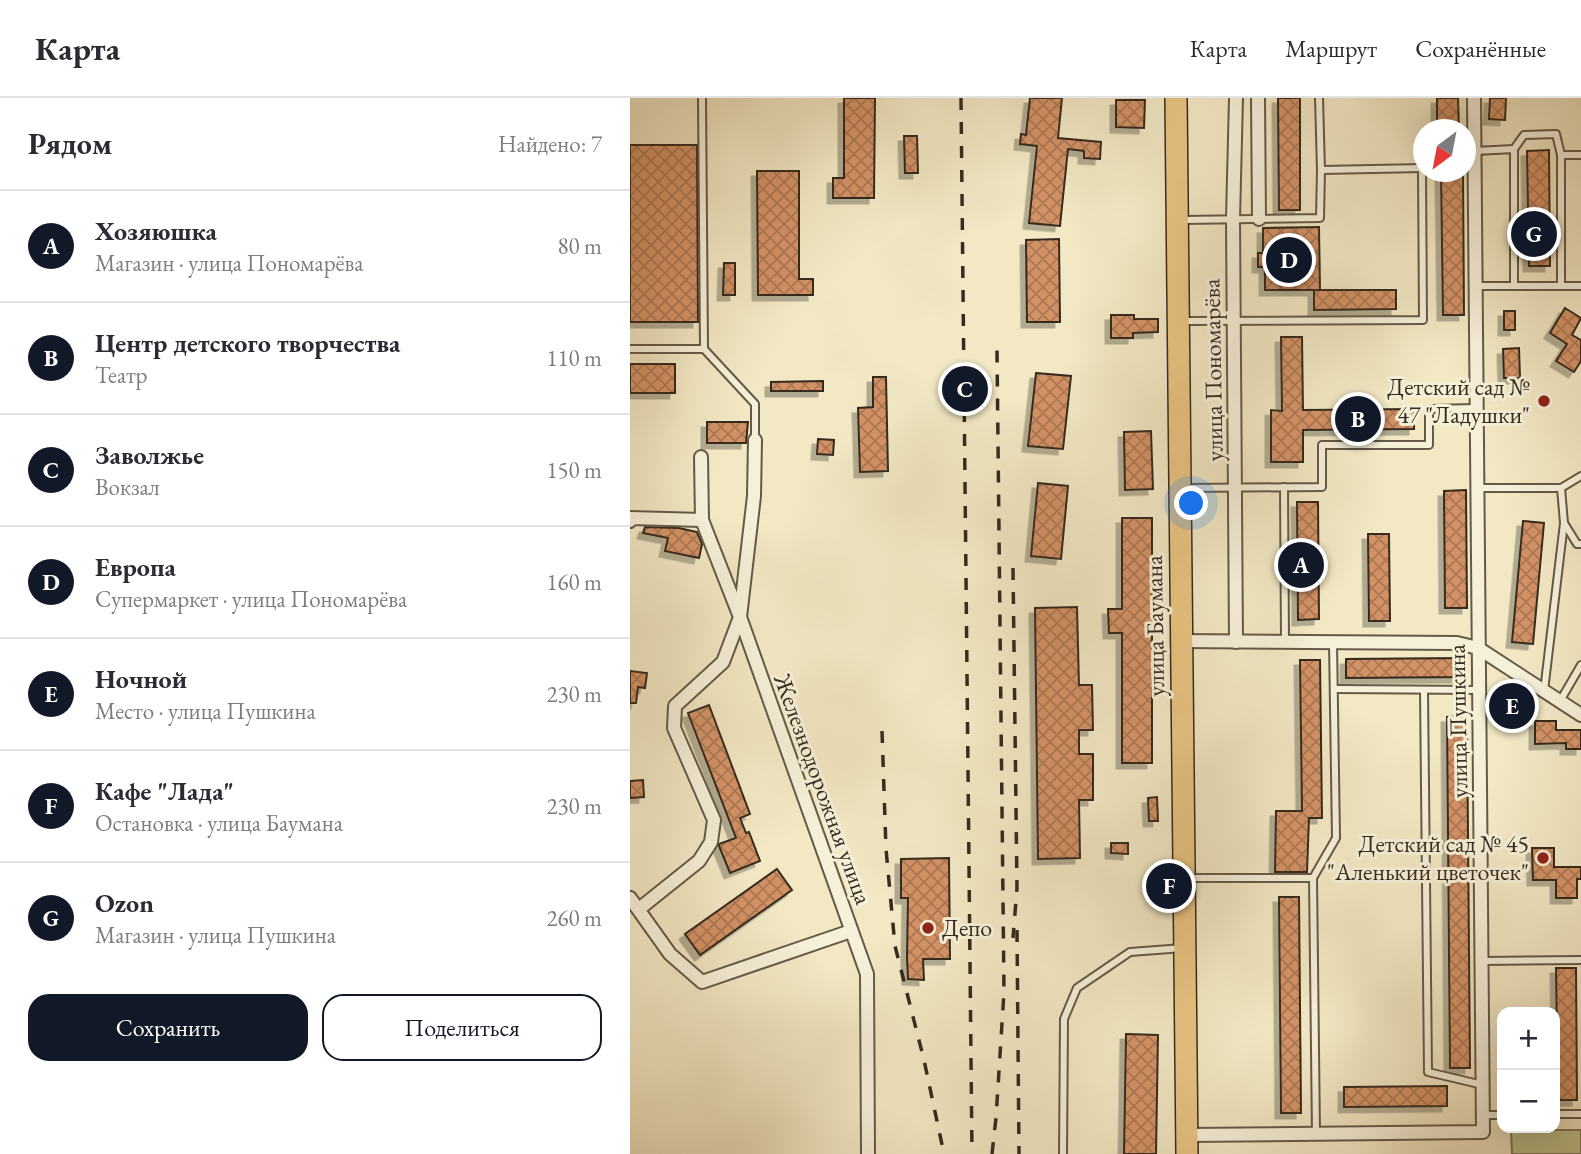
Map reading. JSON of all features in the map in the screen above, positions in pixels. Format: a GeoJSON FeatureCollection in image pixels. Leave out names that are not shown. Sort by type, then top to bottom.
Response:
{"type":"FeatureCollection","features":[{"type":"Feature","properties":{"kind":"main road","name":"улица Баумана"},"geometry":{"type":"LineString","coordinates":[[1176,98],[1187,1144]]}},
{"type":"Feature","properties":{"kind":"street","name":"улица Пономарёва"},"geometry":{"type":"LineString","coordinates":[[1236,98],[1233,219],[1236,642]]}},
{"type":"Feature","properties":{"kind":"street"},"geometry":{"type":"LineString","coordinates":[[1258,98],[1259,219]]}},
{"type":"Feature","properties":{"kind":"street","name":"улица Пушкина"},"geometry":{"type":"LineString","coordinates":[[1473,119],[1474,98]]}},
{"type":"Feature","properties":{"kind":"street","name":"улица Пушкина"},"geometry":{"type":"LineString","coordinates":[[1472,182],[1476,286],[1483,1115]]}},
{"type":"Feature","properties":{"kind":"street","name":"Железнодорожная улица"},"geometry":{"type":"LineString","coordinates":[[755,440],[754,496],[740,617],[867,974],[868,1154]]}},
{"type":"Feature","properties":{"kind":"street"},"geometry":{"type":"LineString","coordinates":[[639,909],[699,861],[710,842],[714,820],[674,728],[675,706],[723,662],[740,617],[702,520],[701,457]]}},
{"type":"Feature","properties":{"kind":"street"},"geometry":{"type":"LineString","coordinates":[[631,519],[702,520]]}},
{"type":"Feature","properties":{"kind":"street"},"geometry":{"type":"LineString","coordinates":[[1181,641],[1457,643],[1478,648],[1581,715]]}},
{"type":"Feature","properties":{"kind":"street"},"geometry":{"type":"LineString","coordinates":[[630,898],[670,954],[702,982],[851,931]]}},
{"type":"Feature","properties":{"kind":"street"},"geometry":{"type":"LineString","coordinates":[[1187,1144],[1316,1133],[1483,1132],[1483,1115]]}},
{"type":"Feature","properties":{"kind":"lane"},"geometry":{"type":"LineString","coordinates":[[702,98],[704,349],[755,404],[755,440]]}},
{"type":"Feature","properties":{"kind":"lane"},"geometry":{"type":"LineString","coordinates":[[1177,220],[1321,218],[1319,98]]}},
{"type":"Feature","properties":{"kind":"lane"},"geometry":{"type":"LineString","coordinates":[[1514,286],[1514,149],[1524,135],[1556,134],[1561,155],[1561,286]]}},
{"type":"Feature","properties":{"kind":"lane"},"geometry":{"type":"LineString","coordinates":[[1476,155],[1514,149]]}},
{"type":"Feature","properties":{"kind":"lane"},"geometry":{"type":"LineString","coordinates":[[1561,155],[1581,155]]}},
{"type":"Feature","properties":{"kind":"lane"},"geometry":{"type":"LineString","coordinates":[[1321,170],[1413,168]]}},
{"type":"Feature","properties":{"kind":"lane"},"geometry":{"type":"LineString","coordinates":[[1178,321],[1423,320],[1423,182]]}},
{"type":"Feature","properties":{"kind":"lane"},"geometry":{"type":"LineString","coordinates":[[1476,286],[1581,286]]}},
{"type":"Feature","properties":{"kind":"lane"},"geometry":{"type":"LineString","coordinates":[[630,349],[704,349]]}},
{"type":"Feature","properties":{"kind":"lane"},"geometry":{"type":"LineString","coordinates":[[1180,488],[1322,487],[1322,445],[1429,444],[1429,409],[1476,408]]}},
{"type":"Feature","properties":{"kind":"lane"},"geometry":{"type":"LineString","coordinates":[[1477,488],[1561,488],[1581,476]]}},
{"type":"Feature","properties":{"kind":"lane"},"geometry":{"type":"LineString","coordinates":[[1284,487],[1285,642]]}},
{"type":"Feature","properties":{"kind":"lane"},"geometry":{"type":"LineString","coordinates":[[1544,691],[1564,523],[1561,488]]}},
{"type":"Feature","properties":{"kind":"lane"},"geometry":{"type":"LineString","coordinates":[[1564,523],[1577,544],[1581,544]]}},
{"type":"Feature","properties":{"kind":"lane"},"geometry":{"type":"LineString","coordinates":[[1316,1133],[1313,878],[1336,838],[1333,642]]}},
{"type":"Feature","properties":{"kind":"lane"},"geometry":{"type":"LineString","coordinates":[[1560,701],[1581,665]]}},
{"type":"Feature","properties":{"kind":"lane"},"geometry":{"type":"LineString","coordinates":[[1334,689],[1479,690]]}},
{"type":"Feature","properties":{"kind":"lane"},"geometry":{"type":"LineString","coordinates":[[1424,690],[1428,1072],[1483,1085]]}},
{"type":"Feature","properties":{"kind":"lane"},"geometry":{"type":"LineString","coordinates":[[1184,878],[1313,878]]}},
{"type":"Feature","properties":{"kind":"lane"},"geometry":{"type":"LineString","coordinates":[[1063,1154],[1064,1018],[1077,988],[1130,952],[1185,948]]}},
{"type":"Feature","properties":{"kind":"lane"},"geometry":{"type":"LineString","coordinates":[[1481,961],[1581,960]]}},
{"type":"Feature","properties":{"kind":"lane"},"geometry":{"type":"LineString","coordinates":[[1560,1114],[1581,1114]]}},
{"type":"Feature","properties":{"kind":"lane"},"geometry":{"type":"LineString","coordinates":[[1483,1115],[1497,1115]]}},
{"type":"Feature","properties":{"kind":"green space"},"geometry":{"type":"Polygon","coordinates":[[[1581,1130],[1581,1154],[1512,1154],[1511,1133],[1581,1130]]]}},
{"type":"Feature","properties":{"kind":"building"},"geometry":{"type":"Polygon","coordinates":[[[844,98],[875,98],[874,198],[833,198],[833,178],[844,178],[844,98]]]}},
{"type":"Feature","properties":{"kind":"building"},"geometry":{"type":"Polygon","coordinates":[[[1030,98],[1062,98],[1058,138],[1101,142],[1100,159],[1084,158],[1084,151],[1068,149],[1060,226],[1029,223],[1037,146],[1020,144],[1021,134],[1026,135],[1030,98]]]}},
{"type":"Feature","properties":{"kind":"building"},"geometry":{"type":"Polygon","coordinates":[[[1278,98],[1300,98],[1300,210],[1279,210],[1278,98]]]}},
{"type":"Feature","properties":{"kind":"building"},"geometry":{"type":"Polygon","coordinates":[[[1437,98],[1458,98],[1459,119],[1437,119],[1437,98]]]}},
{"type":"Feature","properties":{"kind":"building"},"geometry":{"type":"Polygon","coordinates":[[[1490,98],[1506,98],[1505,120],[1489,119],[1490,98]]]}},
{"type":"Feature","properties":{"kind":"building"},"geometry":{"type":"Polygon","coordinates":[[[1116,100],[1145,100],[1144,128],[1116,127],[1116,100]]]}},
{"type":"Feature","properties":{"kind":"building"},"geometry":{"type":"Polygon","coordinates":[[[904,136],[917,136],[918,173],[905,173],[904,136]]]}},
{"type":"Feature","properties":{"kind":"building"},"geometry":{"type":"Polygon","coordinates":[[[630,145],[697,145],[698,322],[630,322],[630,145]]]}},
{"type":"Feature","properties":{"kind":"building"},"geometry":{"type":"Polygon","coordinates":[[[1549,150],[1550,266],[1529,266],[1527,151],[1549,150]]]}},
{"type":"Feature","properties":{"kind":"building"},"geometry":{"type":"Polygon","coordinates":[[[757,171],[799,171],[799,279],[813,279],[813,295],[758,295],[757,171]]]}},
{"type":"Feature","properties":{"kind":"building"},"geometry":{"type":"Polygon","coordinates":[[[1441,182],[1463,182],[1464,315],[1443,315],[1441,182]]]}},
{"type":"Feature","properties":{"kind":"building"},"geometry":{"type":"Polygon","coordinates":[[[1319,227],[1320,290],[1265,290],[1265,267],[1258,267],[1258,253],[1263,253],[1263,228],[1319,227]]]}},
{"type":"Feature","properties":{"kind":"building"},"geometry":{"type":"Polygon","coordinates":[[[1059,239],[1060,322],[1027,322],[1026,240],[1059,239]]]}},
{"type":"Feature","properties":{"kind":"building"},"geometry":{"type":"Polygon","coordinates":[[[724,263],[735,263],[735,295],[723,295],[724,263]]]}},
{"type":"Feature","properties":{"kind":"building"},"geometry":{"type":"Polygon","coordinates":[[[1314,290],[1396,290],[1396,309],[1314,310],[1314,290]]]}},
{"type":"Feature","properties":{"kind":"building"},"geometry":{"type":"Polygon","coordinates":[[[1565,308],[1581,318],[1572,335],[1581,340],[1581,361],[1574,372],[1556,361],[1567,344],[1550,333],[1565,308]]]}},
{"type":"Feature","properties":{"kind":"building"},"geometry":{"type":"Polygon","coordinates":[[[1504,311],[1515,311],[1515,330],[1504,330],[1504,311]]]}},
{"type":"Feature","properties":{"kind":"building"},"geometry":{"type":"Polygon","coordinates":[[[1111,315],[1158,319],[1158,332],[1133,333],[1133,338],[1111,338],[1111,315]]]}},
{"type":"Feature","properties":{"kind":"building"},"geometry":{"type":"Polygon","coordinates":[[[1281,337],[1302,337],[1303,410],[1414,409],[1414,429],[1303,430],[1303,462],[1271,462],[1271,410],[1282,411],[1281,337]]]}},
{"type":"Feature","properties":{"kind":"building"},"geometry":{"type":"Polygon","coordinates":[[[1519,348],[1520,378],[1504,378],[1503,349],[1519,348]]]}},
{"type":"Feature","properties":{"kind":"building"},"geometry":{"type":"Polygon","coordinates":[[[630,364],[675,364],[675,393],[630,393],[630,364]]]}},
{"type":"Feature","properties":{"kind":"building"},"geometry":{"type":"Polygon","coordinates":[[[1036,373],[1071,376],[1063,449],[1028,446],[1036,373]]]}},
{"type":"Feature","properties":{"kind":"building"},"geometry":{"type":"Polygon","coordinates":[[[873,377],[886,377],[888,471],[860,472],[858,408],[873,407],[873,377]]]}},
{"type":"Feature","properties":{"kind":"building"},"geometry":{"type":"Polygon","coordinates":[[[823,381],[823,391],[771,391],[771,382],[823,381]]]}},
{"type":"Feature","properties":{"kind":"building"},"geometry":{"type":"Polygon","coordinates":[[[707,422],[748,422],[746,443],[707,443],[707,422]]]}},
{"type":"Feature","properties":{"kind":"building"},"geometry":{"type":"Polygon","coordinates":[[[1151,431],[1153,489],[1125,490],[1124,432],[1151,431]]]}},
{"type":"Feature","properties":{"kind":"building"},"geometry":{"type":"Polygon","coordinates":[[[818,439],[834,440],[833,455],[817,454],[818,439]]]}},
{"type":"Feature","properties":{"kind":"building"},"geometry":{"type":"Polygon","coordinates":[[[1038,483],[1068,486],[1061,559],[1031,556],[1038,483]]]}},
{"type":"Feature","properties":{"kind":"building"},"geometry":{"type":"Polygon","coordinates":[[[1466,490],[1467,608],[1445,608],[1444,491],[1466,490]]]}},
{"type":"Feature","properties":{"kind":"building"},"geometry":{"type":"Polygon","coordinates":[[[1297,502],[1318,502],[1319,619],[1298,620],[1297,502]]]}},
{"type":"Feature","properties":{"kind":"building"},"geometry":{"type":"Polygon","coordinates":[[[1122,518],[1152,518],[1152,763],[1122,763],[1122,633],[1109,633],[1108,609],[1122,609],[1122,518]]]}},
{"type":"Feature","properties":{"kind":"building"},"geometry":{"type":"Polygon","coordinates":[[[1523,521],[1544,523],[1533,644],[1512,642],[1523,521]]]}},
{"type":"Feature","properties":{"kind":"building"},"geometry":{"type":"Polygon","coordinates":[[[645,527],[679,528],[697,532],[702,544],[699,558],[665,551],[668,538],[643,533],[645,527]]]}},
{"type":"Feature","properties":{"kind":"building"},"geometry":{"type":"Polygon","coordinates":[[[1368,534],[1389,534],[1390,621],[1369,621],[1368,534]]]}},
{"type":"Feature","properties":{"kind":"building"},"geometry":{"type":"Polygon","coordinates":[[[1077,607],[1079,685],[1092,685],[1093,730],[1079,730],[1079,754],[1093,754],[1093,800],[1079,800],[1080,858],[1038,859],[1035,608],[1077,607]]]}},
{"type":"Feature","properties":{"kind":"building"},"geometry":{"type":"Polygon","coordinates":[[[1464,658],[1464,677],[1346,678],[1346,659],[1464,658]]]}},
{"type":"Feature","properties":{"kind":"building"},"geometry":{"type":"Polygon","coordinates":[[[1300,660],[1320,660],[1322,818],[1309,818],[1307,872],[1275,872],[1276,811],[1302,811],[1300,660]]]}},
{"type":"Feature","properties":{"kind":"building"},"geometry":{"type":"Polygon","coordinates":[[[630,671],[647,673],[645,688],[638,687],[636,703],[630,703],[630,671]]]}},
{"type":"Feature","properties":{"kind":"building"},"geometry":{"type":"Polygon","coordinates":[[[1504,700],[1519,700],[1520,712],[1504,713],[1504,700]]]}},
{"type":"Feature","properties":{"kind":"building"},"geometry":{"type":"Polygon","coordinates":[[[709,705],[750,814],[740,818],[746,833],[749,832],[760,861],[730,873],[719,844],[736,838],[688,713],[709,705]]]}},
{"type":"Feature","properties":{"kind":"building"},"geometry":{"type":"Polygon","coordinates":[[[1467,716],[1470,1068],[1450,1068],[1447,717],[1467,716]]]}},
{"type":"Feature","properties":{"kind":"building"},"geometry":{"type":"Polygon","coordinates":[[[1535,721],[1556,721],[1556,730],[1581,730],[1581,749],[1566,749],[1566,743],[1535,744],[1535,721]]]}},
{"type":"Feature","properties":{"kind":"building"},"geometry":{"type":"Polygon","coordinates":[[[643,780],[644,797],[630,798],[630,781],[643,780]]]}},
{"type":"Feature","properties":{"kind":"building"},"geometry":{"type":"Polygon","coordinates":[[[1157,797],[1158,821],[1149,821],[1148,798],[1157,797]]]}},
{"type":"Feature","properties":{"kind":"building"},"geometry":{"type":"Polygon","coordinates":[[[1111,843],[1128,843],[1128,854],[1111,853],[1111,843]]]}},
{"type":"Feature","properties":{"kind":"building"},"geometry":{"type":"Polygon","coordinates":[[[1532,848],[1554,848],[1554,867],[1581,867],[1581,879],[1577,879],[1577,898],[1556,898],[1556,880],[1533,880],[1532,848]]]}},
{"type":"Feature","properties":{"kind":"building","name":"Депо"},"geometry":{"type":"Polygon","coordinates":[[[949,858],[950,959],[923,959],[924,980],[908,979],[908,898],[901,898],[901,859],[949,858]]]}},
{"type":"Feature","properties":{"kind":"building"},"geometry":{"type":"Polygon","coordinates":[[[777,869],[792,890],[700,955],[685,934],[777,869]]]}},
{"type":"Feature","properties":{"kind":"building"},"geometry":{"type":"Polygon","coordinates":[[[1279,897],[1299,897],[1301,1113],[1281,1113],[1279,897]]]}},
{"type":"Feature","properties":{"kind":"building"},"geometry":{"type":"Polygon","coordinates":[[[1556,968],[1576,968],[1577,1100],[1560,1100],[1560,1007],[1557,1007],[1556,968]]]}},
{"type":"Feature","properties":{"kind":"building"},"geometry":{"type":"Polygon","coordinates":[[[1126,1034],[1158,1035],[1156,1154],[1124,1154],[1126,1034]]]}},
{"type":"Feature","properties":{"kind":"building"},"geometry":{"type":"Polygon","coordinates":[[[1447,1086],[1447,1106],[1344,1107],[1344,1087],[1447,1086]]]}},
{"type":"Feature","properties":{"kind":"railway"},"geometry":{"type":"LineString","coordinates":[[961,98],[972,1154]]}},
{"type":"Feature","properties":{"kind":"railway"},"geometry":{"type":"LineString","coordinates":[[992,1154],[1004,992],[997,350]]}},
{"type":"Feature","properties":{"kind":"railway"},"geometry":{"type":"LineString","coordinates":[[1013,568],[1017,888],[1013,938]]}},
{"type":"Feature","properties":{"kind":"railway"},"geometry":{"type":"LineString","coordinates":[[882,731],[886,849],[895,946],[944,1154]]}},
{"type":"Feature","properties":{"kind":"railway"},"geometry":{"type":"LineString","coordinates":[[1017,930],[1019,1154]]}},
{"type":"Feature","properties":{"kind":"place","name":"Ozon"},"geometry":{"type":"Point","coordinates":[1534,234]}},
{"type":"Feature","properties":{"kind":"place","name":"Европа"},"geometry":{"type":"Point","coordinates":[1289,260]}},
{"type":"Feature","properties":{"kind":"place","name":"Заволжье"},"geometry":{"type":"Point","coordinates":[965,389]}},
{"type":"Feature","properties":{"kind":"place","name":"Детский сад № 47 \"Ладушки\""},"geometry":{"type":"Point","coordinates":[1544,401]}},
{"type":"Feature","properties":{"kind":"place","name":"Центр детского творчества"},"geometry":{"type":"Point","coordinates":[1358,419]}},
{"type":"Feature","properties":{"kind":"place","name":"Хозяюшка"},"geometry":{"type":"Point","coordinates":[1301,565]}},
{"type":"Feature","properties":{"kind":"place","name":"Ночной"},"geometry":{"type":"Point","coordinates":[1512,706]}},
{"type":"Feature","properties":{"kind":"place","name":"Детский сад № 45 \"Аленький цветочек\""},"geometry":{"type":"Point","coordinates":[1543,858]}},
{"type":"Feature","properties":{"kind":"place","name":"Кафе \"Лада\""},"geometry":{"type":"Point","coordinates":[1169,886]}},
{"type":"Feature","properties":{"kind":"place","name":"Депо"},"geometry":{"type":"Point","coordinates":[928,928]}}]}
